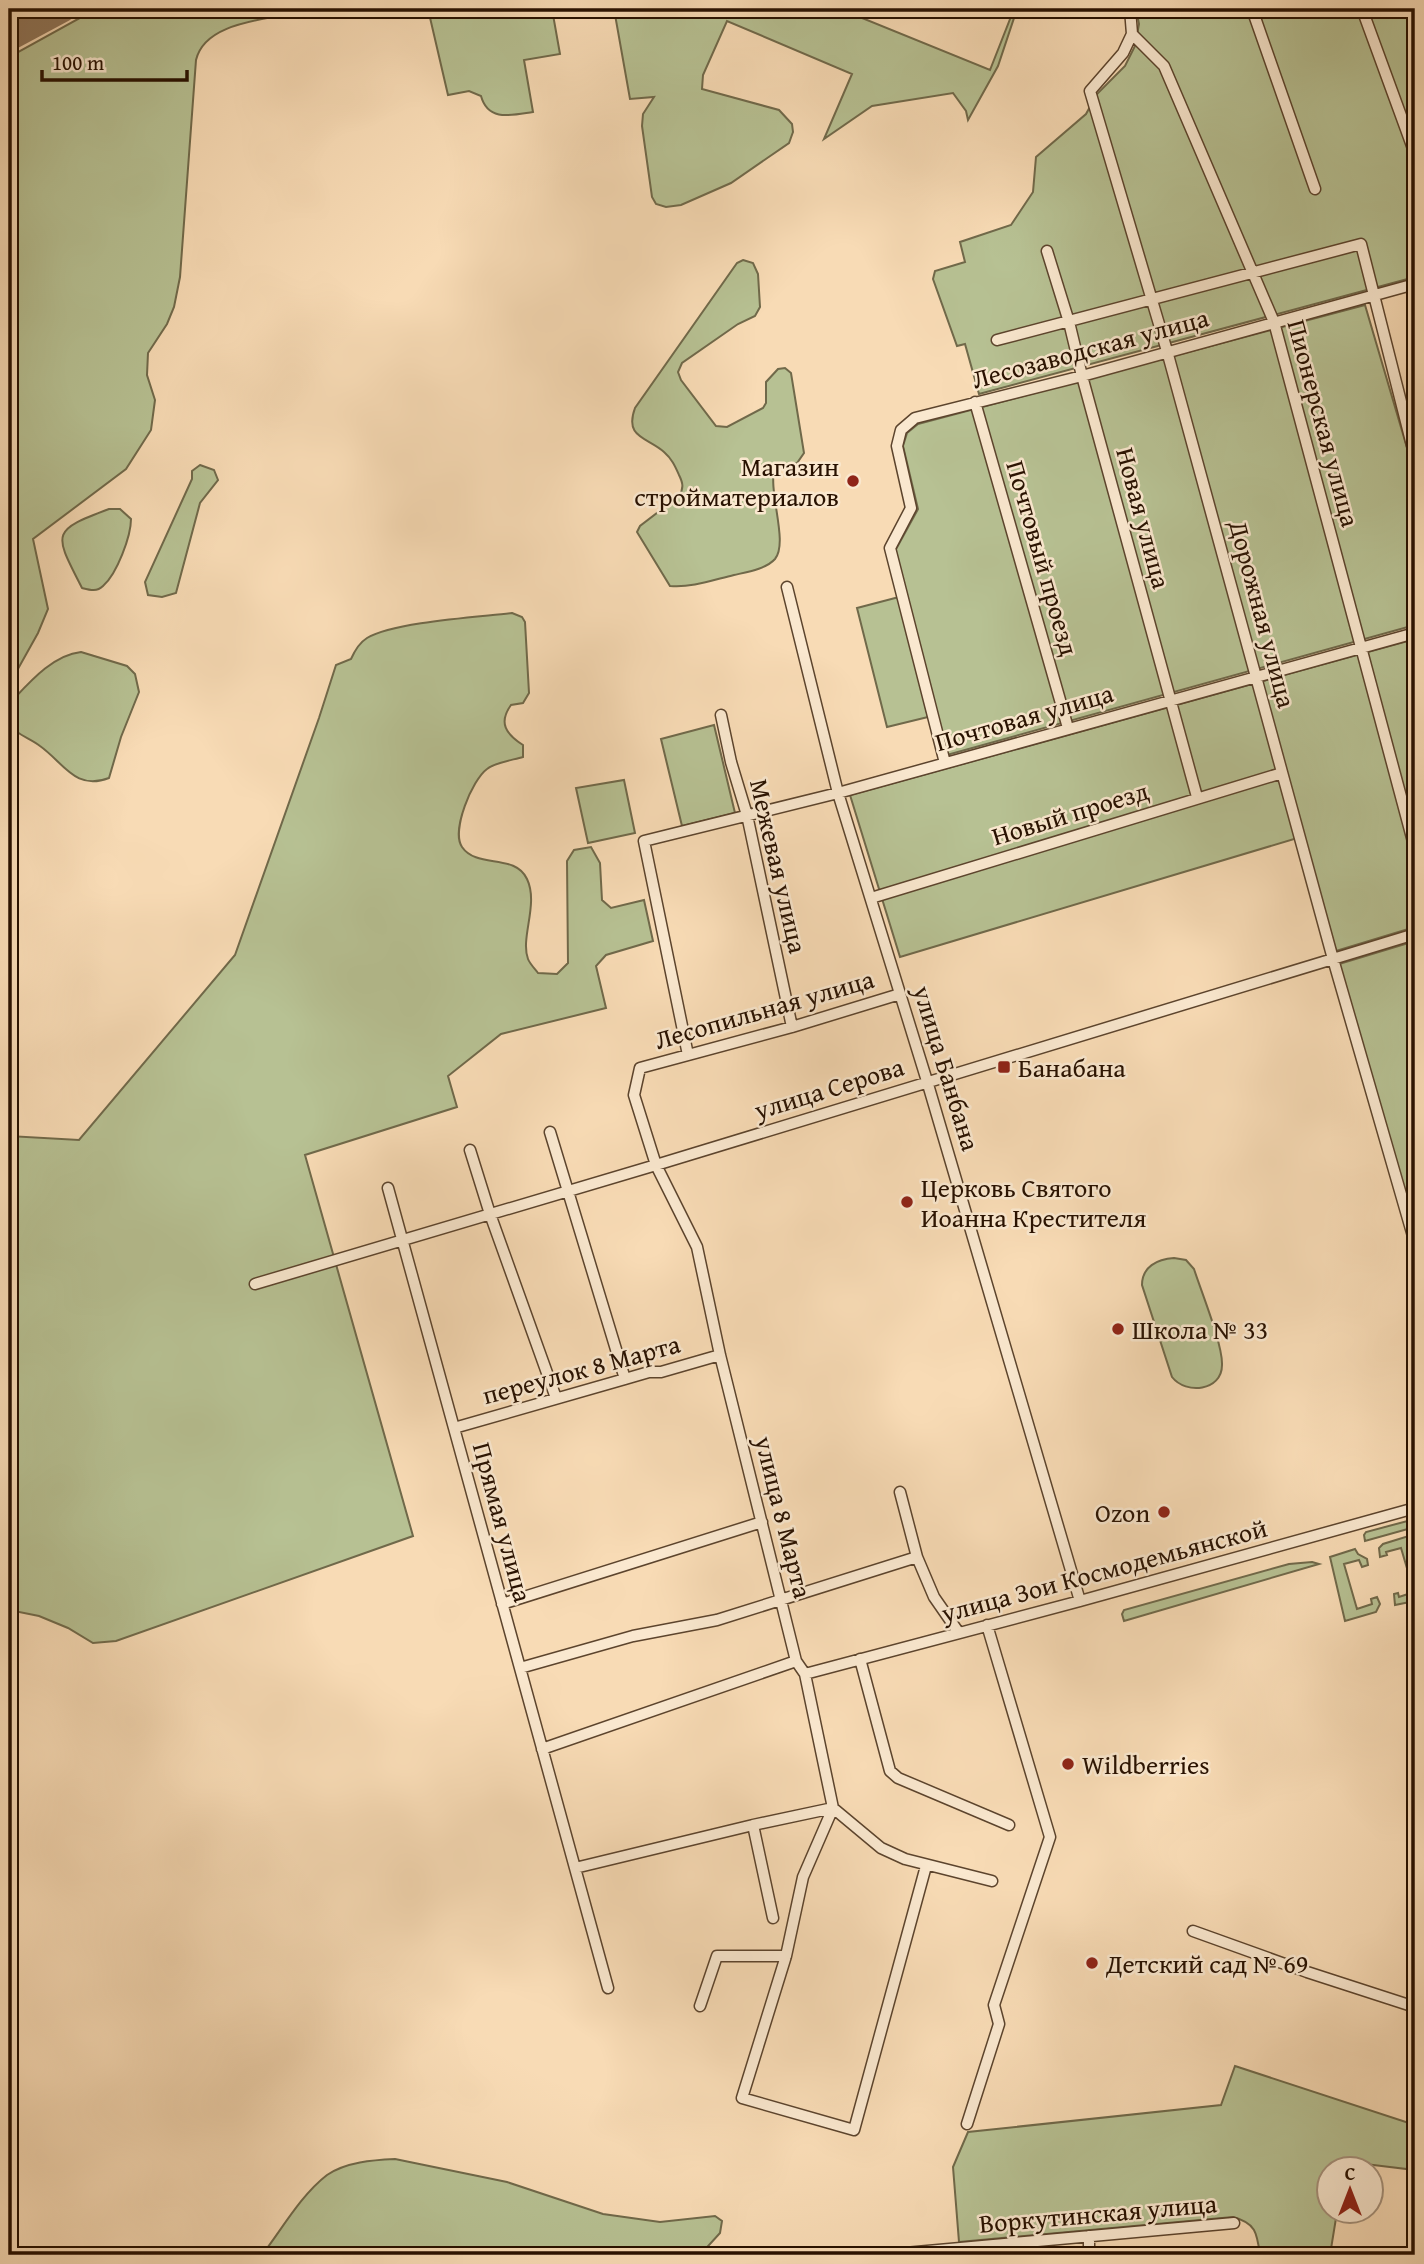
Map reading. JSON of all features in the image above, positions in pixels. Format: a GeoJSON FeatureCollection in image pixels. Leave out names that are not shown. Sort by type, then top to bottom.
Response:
{"type":"FeatureCollection","features":[{"type":"Feature","properties":{"kind":"street"},"geometry":{"type":"LineString","coordinates":[[1130,9],[1132,34]]}},
{"type":"Feature","properties":{"kind":"street"},"geometry":{"type":"LineString","coordinates":[[1252,9],[1315,189]]}},
{"type":"Feature","properties":{"kind":"street"},"geometry":{"type":"LineString","coordinates":[[1362,9],[1415,154]]}},
{"type":"Feature","properties":{"kind":"street","name":"Пионерская улица"},"geometry":{"type":"LineString","coordinates":[[1132,34],[1164,66],[1274,323],[1415,849]]}},
{"type":"Feature","properties":{"kind":"street","name":"Дорожная улица"},"geometry":{"type":"LineString","coordinates":[[1132,34],[1123,53],[1090,92],[1167,351],[1333,959],[1415,1242]]}},
{"type":"Feature","properties":{"kind":"street"},"geometry":{"type":"LineString","coordinates":[[997,340],[1361,244],[1415,457]]}},
{"type":"Feature","properties":{"kind":"street","name":"Новая улица"},"geometry":{"type":"LineString","coordinates":[[1047,251],[1069,323],[1197,797]]}},
{"type":"Feature","properties":{"kind":"street","name":"Лесозаводская улица"},"geometry":{"type":"LineString","coordinates":[[945,763],[890,548],[911,508],[897,446],[901,429],[915,418],[1082,376],[1415,284]]}},
{"type":"Feature","properties":{"kind":"street","name":"Почтовый проезд"},"geometry":{"type":"LineString","coordinates":[[975,402],[1068,728]]}},
{"type":"Feature","properties":{"kind":"street","name":"улица Банбана"},"geometry":{"type":"LineString","coordinates":[[787,587],[838,793],[928,1082],[1080,1601]]}},
{"type":"Feature","properties":{"kind":"street","name":"Почтовая улица"},"geometry":{"type":"LineString","coordinates":[[688,1055],[644,841],[838,793],[1415,632]]}},
{"type":"Feature","properties":{"kind":"street","name":"Межевая улица"},"geometry":{"type":"LineString","coordinates":[[721,715],[731,762],[747,815],[792,1027]]}},
{"type":"Feature","properties":{"kind":"street","name":"Новый проезд"},"geometry":{"type":"LineString","coordinates":[[871,898],[1282,773]]}},
{"type":"Feature","properties":{"kind":"street","name":"улица Серова"},"geometry":{"type":"LineString","coordinates":[[255,1284],[1415,934]]}},
{"type":"Feature","properties":{"kind":"street","name":"Лесопильная улица"},"geometry":{"type":"LineString","coordinates":[[640,1068],[901,994]]}},
{"type":"Feature","properties":{"kind":"street","name":"улица 8 Марта"},"geometry":{"type":"LineString","coordinates":[[640,1068],[634,1095],[656,1165],[697,1247],[720,1355],[796,1661],[805,1674],[833,1808]]}},
{"type":"Feature","properties":{"kind":"street"},"geometry":{"type":"LineString","coordinates":[[550,1132],[625,1379]]}},
{"type":"Feature","properties":{"kind":"street"},"geometry":{"type":"LineString","coordinates":[[470,1150],[556,1398]]}},
{"type":"Feature","properties":{"kind":"street","name":"Прямая улица"},"geometry":{"type":"LineString","coordinates":[[388,1188],[608,1988]]}},
{"type":"Feature","properties":{"kind":"street","name":"переулок 8 Марта"},"geometry":{"type":"LineString","coordinates":[[454,1428],[649,1372],[661,1372],[720,1355]]}},
{"type":"Feature","properties":{"kind":"street"},"geometry":{"type":"LineString","coordinates":[[900,1492],[917,1557],[934,1597],[959,1633]]}},
{"type":"Feature","properties":{"kind":"street","name":"улица Зои Космодемьянской"},"geometry":{"type":"LineString","coordinates":[[805,1674],[1415,1508]]}},
{"type":"Feature","properties":{"kind":"street"},"geometry":{"type":"LineString","coordinates":[[502,1604],[762,1522]]}},
{"type":"Feature","properties":{"kind":"street"},"geometry":{"type":"LineString","coordinates":[[520,1668],[632,1636],[717,1619],[917,1557]]}},
{"type":"Feature","properties":{"kind":"street"},"geometry":{"type":"LineString","coordinates":[[967,2124],[999,2024],[994,2005],[1050,1838],[988,1625]]}},
{"type":"Feature","properties":{"kind":"street"},"geometry":{"type":"LineString","coordinates":[[860,1659],[890,1771],[898,1778],[1009,1825]]}},
{"type":"Feature","properties":{"kind":"street"},"geometry":{"type":"LineString","coordinates":[[542,1749],[796,1661]]}},
{"type":"Feature","properties":{"kind":"street"},"geometry":{"type":"LineString","coordinates":[[575,1868],[833,1808]]}},
{"type":"Feature","properties":{"kind":"street"},"geometry":{"type":"LineString","coordinates":[[833,1808],[881,1848],[926,1866],[992,1881]]}},
{"type":"Feature","properties":{"kind":"street"},"geometry":{"type":"LineString","coordinates":[[833,1808],[803,1877],[786,1956],[743,2098],[853,2130],[926,1866]]}},
{"type":"Feature","properties":{"kind":"street"},"geometry":{"type":"LineString","coordinates":[[753,1825],[774,1918]]}},
{"type":"Feature","properties":{"kind":"street"},"geometry":{"type":"LineString","coordinates":[[1193,1931],[1415,2007]]}},
{"type":"Feature","properties":{"kind":"street"},"geometry":{"type":"LineString","coordinates":[[700,2007],[717,1956],[786,1956]]}},
{"type":"Feature","properties":{"kind":"street","name":"Воркутинская улица"},"geometry":{"type":"LineString","coordinates":[[883,2255],[1234,2223]]}},
{"type":"Feature","properties":{"kind":"street"},"geometry":{"type":"LineString","coordinates":[[1089,2236],[1089,2255]]}},
{"type":"Feature","properties":{"kind":"green space"},"geometry":{"type":"Polygon","coordinates":[[[96,9],[297,9],[298,12],[224,30],[202,47],[196,60],[180,277],[174,307],[167,324],[148,353],[147,375],[155,400],[151,430],[126,469],[33,539],[48,609],[9,685],[9,57],[96,9]]]}},
{"type":"Feature","properties":{"kind":"green space"},"geometry":{"type":"Polygon","coordinates":[[[428,9],[552,9],[560,54],[524,60],[533,112],[502,115],[489,110],[481,96],[469,91],[448,95],[428,9]]]}},
{"type":"Feature","properties":{"kind":"green space"},"geometry":{"type":"Polygon","coordinates":[[[614,9],[840,9],[990,70],[1014,9],[1017,9],[998,66],[968,120],[966,111],[953,93],[872,106],[824,139],[852,74],[727,21],[703,75],[702,89],[779,110],[792,124],[793,132],[789,143],[731,183],[681,205],[666,207],[656,204],[652,197],[642,126],[643,114],[654,97],[630,99],[614,9]]]}},
{"type":"Feature","properties":{"kind":"green space"},"geometry":{"type":"Polygon","coordinates":[[[1136,9],[1415,9],[1415,277],[979,394],[965,344],[957,346],[933,279],[935,271],[965,262],[960,242],[1011,225],[1033,192],[1036,157],[1086,114],[1097,94],[1125,66],[1135,46],[1139,24],[1136,9]]]}},
{"type":"Feature","properties":{"kind":"green space"},"geometry":{"type":"Polygon","coordinates":[[[743,260],[753,263],[758,274],[760,307],[755,316],[738,324],[682,363],[678,372],[681,380],[716,426],[727,427],[763,408],[766,403],[766,382],[778,369],[785,368],[791,373],[804,453],[797,463],[775,467],[773,477],[780,541],[775,559],[750,571],[694,585],[670,586],[637,532],[640,526],[679,496],[682,483],[667,455],[635,431],[632,418],[635,408],[737,263],[743,260]]]}},
{"type":"Feature","properties":{"kind":"green space"},"geometry":{"type":"Polygon","coordinates":[[[1365,305],[1415,475],[1415,625],[947,755],[895,551],[918,509],[903,446],[907,433],[918,424],[1365,305]]]}},
{"type":"Feature","properties":{"kind":"green space"},"geometry":{"type":"Polygon","coordinates":[[[200,465],[214,470],[218,480],[200,503],[176,593],[162,597],[148,595],[145,582],[192,479],[192,471],[200,465]]]}},
{"type":"Feature","properties":{"kind":"green space"},"geometry":{"type":"Polygon","coordinates":[[[109,509],[120,509],[131,519],[126,545],[113,573],[101,588],[82,588],[66,556],[63,536],[67,529],[76,523],[109,509]]]}},
{"type":"Feature","properties":{"kind":"green space"},"geometry":{"type":"Polygon","coordinates":[[[899,597],[928,717],[887,727],[857,608],[899,597]]]}},
{"type":"Feature","properties":{"kind":"green space"},"geometry":{"type":"Polygon","coordinates":[[[512,613],[522,617],[525,622],[529,693],[523,703],[511,705],[505,723],[512,737],[523,745],[523,757],[500,763],[481,775],[461,818],[459,840],[462,847],[477,858],[514,866],[527,879],[531,899],[526,951],[529,961],[538,973],[557,974],[568,963],[567,861],[574,850],[591,847],[600,863],[602,900],[611,908],[644,900],[653,941],[606,955],[596,966],[606,1008],[501,1034],[448,1076],[457,1107],[305,1155],[413,1536],[116,1641],[93,1643],[68,1628],[39,1616],[9,1610],[9,1136],[79,1140],[235,955],[336,665],[351,659],[362,642],[380,632],[437,621],[512,613]]]}},
{"type":"Feature","properties":{"kind":"green space"},"geometry":{"type":"Polygon","coordinates":[[[1415,639],[1415,927],[1336,951],[1304,836],[900,957],[850,795],[1415,639]]]}},
{"type":"Feature","properties":{"kind":"green space"},"geometry":{"type":"Polygon","coordinates":[[[81,652],[127,666],[135,674],[139,692],[121,737],[109,778],[97,781],[87,781],[71,773],[40,746],[9,725],[9,704],[24,688],[50,664],[70,654],[81,652]]]}},
{"type":"Feature","properties":{"kind":"green space"},"geometry":{"type":"Polygon","coordinates":[[[714,725],[735,813],[682,826],[661,739],[714,725]]]}},
{"type":"Feature","properties":{"kind":"green space"},"geometry":{"type":"Polygon","coordinates":[[[624,780],[635,833],[588,843],[576,788],[624,780]]]}},
{"type":"Feature","properties":{"kind":"green space"},"geometry":{"type":"Polygon","coordinates":[[[1415,941],[1415,1227],[1339,964],[1415,941]]]}},
{"type":"Feature","properties":{"kind":"green space"},"geometry":{"type":"Polygon","coordinates":[[[1174,1258],[1186,1260],[1194,1269],[1219,1345],[1222,1365],[1220,1374],[1210,1385],[1202,1388],[1186,1386],[1172,1377],[1142,1285],[1145,1273],[1152,1265],[1174,1258]]]}},
{"type":"Feature","properties":{"kind":"green space"},"geometry":{"type":"Polygon","coordinates":[[[1415,1519],[1415,1527],[1365,1541],[1366,1532],[1415,1519]]]}},
{"type":"Feature","properties":{"kind":"green space"},"geometry":{"type":"Polygon","coordinates":[[[1415,1534],[1415,1601],[1395,1605],[1394,1594],[1398,1593],[1399,1597],[1414,1592],[1401,1548],[1386,1552],[1387,1555],[1380,1557],[1379,1548],[1383,1544],[1415,1534]]]}},
{"type":"Feature","properties":{"kind":"green space"},"geometry":{"type":"Polygon","coordinates":[[[1355,1549],[1367,1559],[1368,1565],[1362,1567],[1359,1560],[1344,1564],[1357,1609],[1372,1604],[1371,1599],[1377,1597],[1380,1604],[1376,1612],[1345,1621],[1330,1557],[1355,1549]]]}},
{"type":"Feature","properties":{"kind":"green space"},"geometry":{"type":"Polygon","coordinates":[[[1289,1564],[1319,1564],[1124,1621],[1124,1610],[1289,1564]]]}},
{"type":"Feature","properties":{"kind":"green space"},"geometry":{"type":"Polygon","coordinates":[[[1235,2066],[1415,2125],[1415,2170],[1386,2166],[1386,2156],[1316,2156],[1316,2226],[1335,2226],[1330,2255],[1260,2255],[1254,2230],[1246,2222],[1233,2217],[959,2242],[953,2167],[968,2132],[1221,2105],[1235,2066]]]}},
{"type":"Feature","properties":{"kind":"green space"},"geometry":{"type":"Polygon","coordinates":[[[395,2159],[507,2182],[603,2214],[660,2222],[715,2216],[722,2221],[720,2233],[700,2255],[262,2255],[300,2202],[327,2175],[351,2164],[395,2159]]]}},
{"type":"Feature","properties":{"kind":"taxiway"},"geometry":{"type":"LineString","coordinates":[[9,38],[63,9]]}},
{"type":"Feature","properties":{"kind":"place","name":"Магазин стройматериалов"},"geometry":{"type":"Point","coordinates":[853,481]}},
{"type":"Feature","properties":{"kind":"place","name":"Банабана"},"geometry":{"type":"Point","coordinates":[1004,1067]}},
{"type":"Feature","properties":{"kind":"place","name":"Церковь Святого Иоанна Крестителя"},"geometry":{"type":"Point","coordinates":[907,1202]}},
{"type":"Feature","properties":{"kind":"place","name":"Школа № 33"},"geometry":{"type":"Point","coordinates":[1118,1329]}},
{"type":"Feature","properties":{"kind":"place","name":"Ozon"},"geometry":{"type":"Point","coordinates":[1164,1512]}},
{"type":"Feature","properties":{"kind":"place","name":"Wildberries"},"geometry":{"type":"Point","coordinates":[1068,1764]}},
{"type":"Feature","properties":{"kind":"place","name":"Детский сад № 69"},"geometry":{"type":"Point","coordinates":[1092,1963]}}]}
